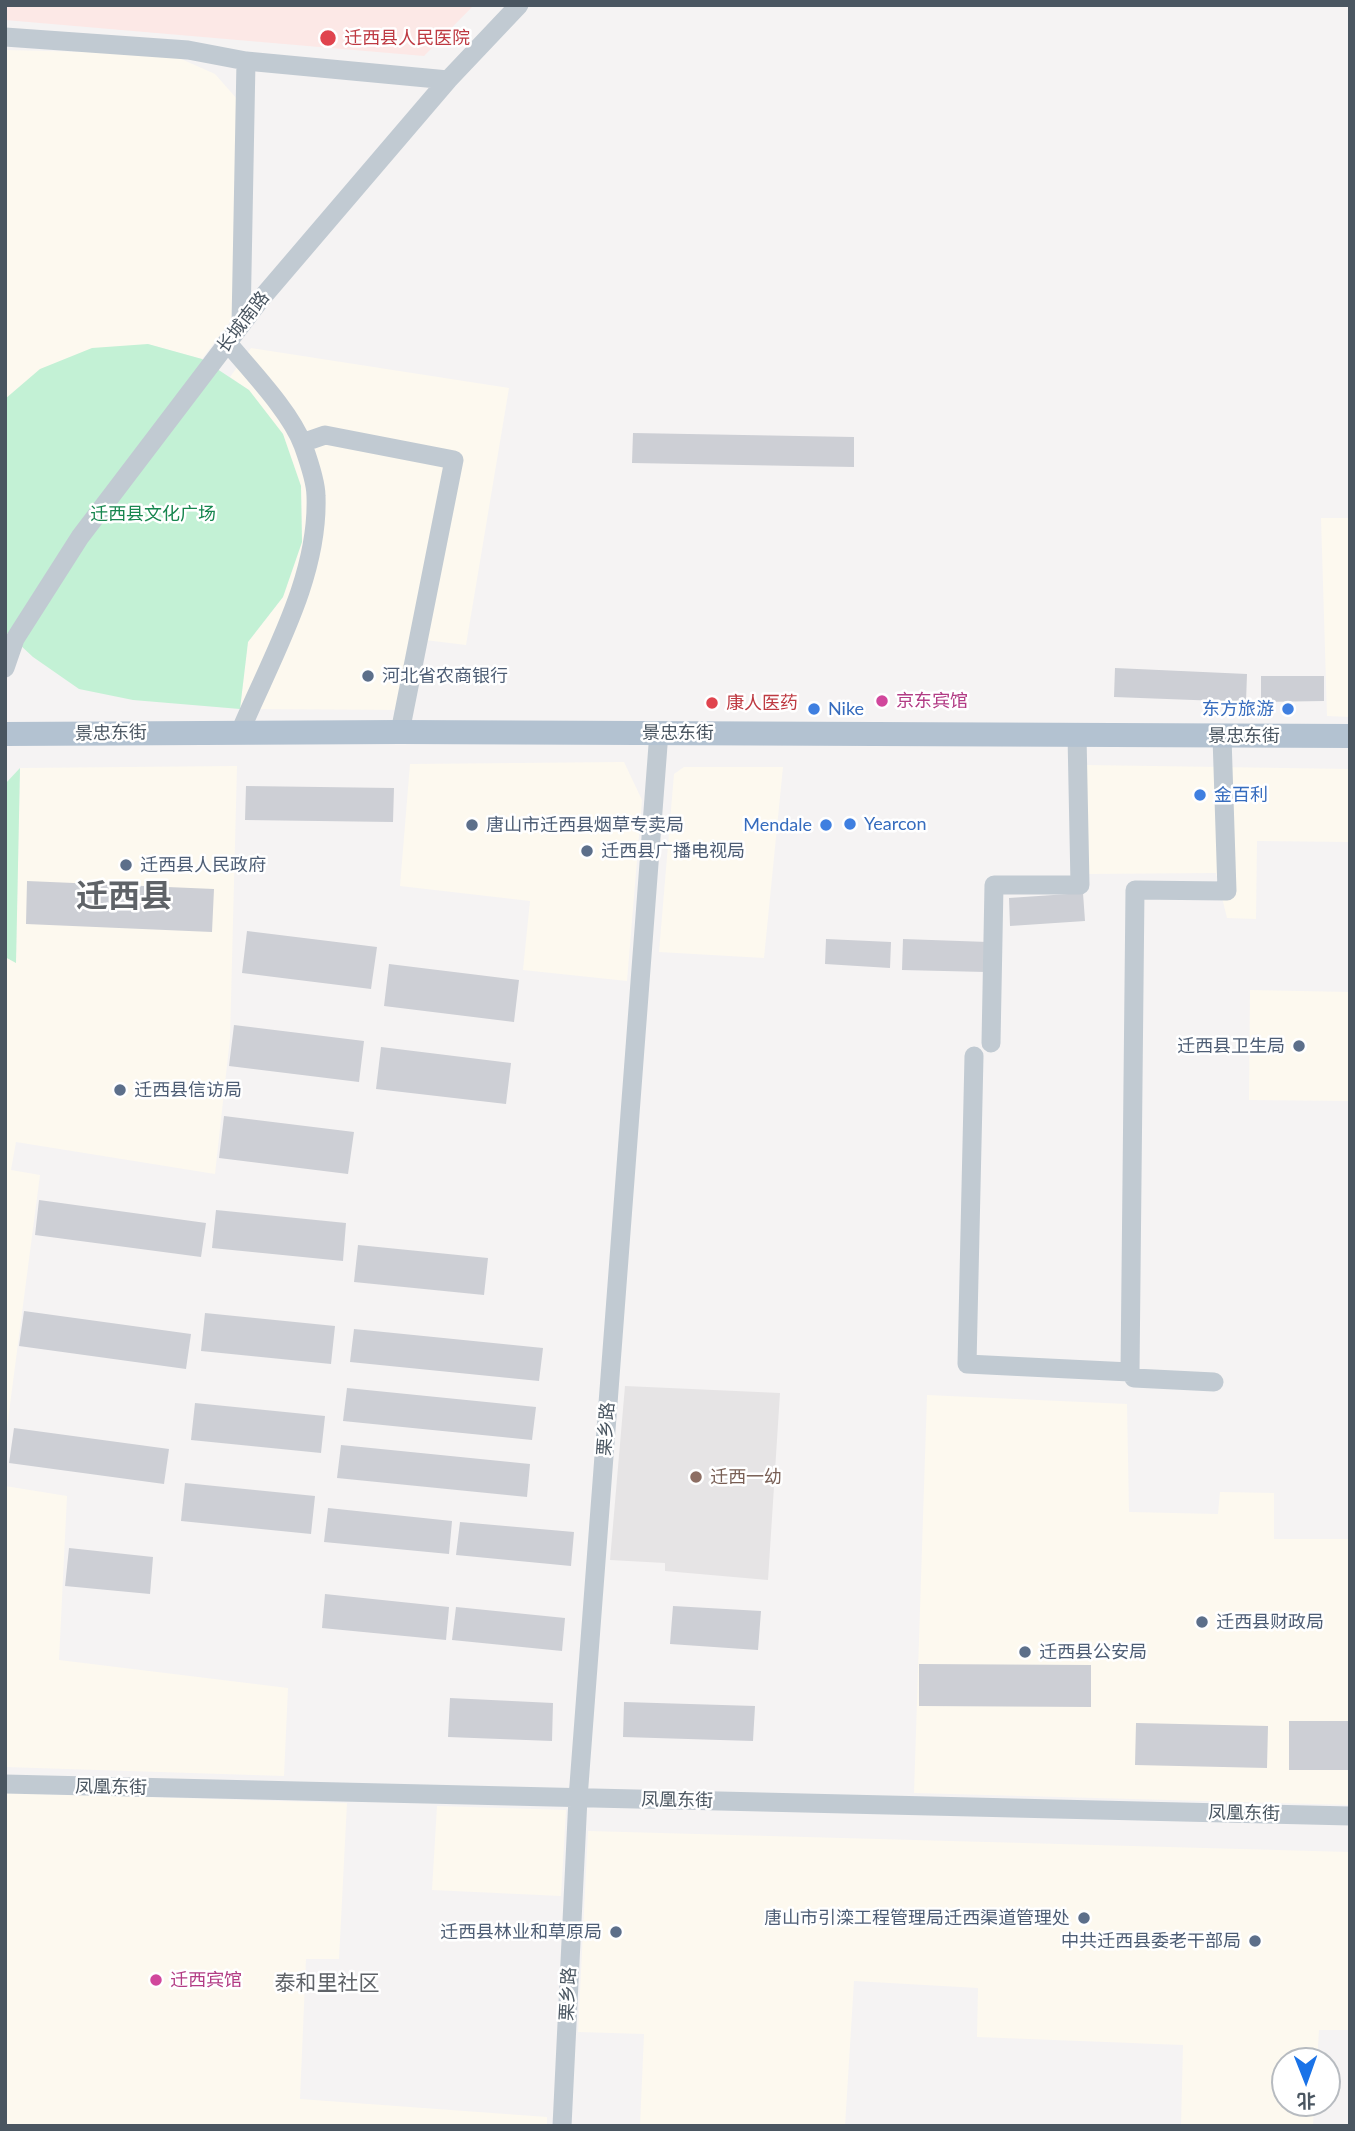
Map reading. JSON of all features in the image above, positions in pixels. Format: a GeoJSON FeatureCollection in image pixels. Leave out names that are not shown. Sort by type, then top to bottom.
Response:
{"type":"FeatureCollection","features":[{"type":"Feature","properties":{"kind":"main road","name":"景忠东街"},"geometry":{"type":"LineString","coordinates":[[5,734],[659,732],[1350,736]]}},
{"type":"Feature","properties":{"kind":"street","name":"长城南路"},"geometry":{"type":"LineString","coordinates":[[5,668],[15,639],[80,537],[227,342],[447,80],[519,5]]}},
{"type":"Feature","properties":{"kind":"street"},"geometry":{"type":"LineString","coordinates":[[5,37],[188,50],[246,61],[447,80]]}},
{"type":"Feature","properties":{"kind":"street"},"geometry":{"type":"LineString","coordinates":[[241,324],[246,61]]}},
{"type":"Feature","properties":{"kind":"street"},"geometry":{"type":"LineString","coordinates":[[227,342],[279,405],[302,443],[316,495],[310,564],[291,617],[240,732]]}},
{"type":"Feature","properties":{"kind":"street"},"geometry":{"type":"LineString","coordinates":[[302,443],[325,435],[454,460],[400,732]]}},
{"type":"Feature","properties":{"kind":"street","name":"栗乡路"},"geometry":{"type":"LineString","coordinates":[[562,2126],[578,1798],[659,732]]}},
{"type":"Feature","properties":{"kind":"street"},"geometry":{"type":"LineString","coordinates":[[991,1043],[994,886],[1080,885],[1077,735]]}},
{"type":"Feature","properties":{"kind":"street"},"geometry":{"type":"LineString","coordinates":[[1214,1382],[1134,1378],[1130,1372],[1135,890],[1227,891],[1222,737]]}},
{"type":"Feature","properties":{"kind":"street"},"geometry":{"type":"LineString","coordinates":[[974,1056],[967,1364],[1130,1372]]}},
{"type":"Feature","properties":{"kind":"street","name":"凤凰东街"},"geometry":{"type":"LineString","coordinates":[[5,1784],[1350,1816]]}},
{"type":"Feature","properties":{"kind":"shaded area","name":"迁西县人民医院"},"geometry":{"type":"Polygon","coordinates":[[[5,5],[474,5],[424,56],[5,20],[5,5]]]}},
{"type":"Feature","properties":{"kind":"shaded area"},"geometry":{"type":"Polygon","coordinates":[[[5,50],[170,54],[215,74],[237,99],[233,318],[202,359],[148,344],[5,399],[5,50]]]}},
{"type":"Feature","properties":{"kind":"shaded area"},"geometry":{"type":"Polygon","coordinates":[[[251,348],[509,388],[466,645],[425,640],[414,710],[240,709],[248,642],[283,597],[302,542],[301,486],[249,390],[230,377],[251,348]]]}},
{"type":"Feature","properties":{"kind":"shaded area"},"geometry":{"type":"Polygon","coordinates":[[[1321,518],[1350,518],[1350,717],[1327,716],[1321,518]]]}},
{"type":"Feature","properties":{"kind":"shaded area"},"geometry":{"type":"Polygon","coordinates":[[[624,762],[642,800],[627,981],[523,970],[530,901],[400,886],[410,764],[624,762]]]}},
{"type":"Feature","properties":{"kind":"shaded area"},"geometry":{"type":"Polygon","coordinates":[[[1086,765],[1350,769],[1350,842],[1257,841],[1256,919],[1227,918],[1216,873],[1087,874],[1086,765]]]}},
{"type":"Feature","properties":{"kind":"shaded area","name":"迁西县人民政府"},"geometry":{"type":"Polygon","coordinates":[[[237,766],[230,1038],[215,1174],[16,1142],[11,1170],[40,1175],[5,1443],[5,957],[16,962],[20,768],[237,766]]]}},
{"type":"Feature","properties":{"kind":"shaded area"},"geometry":{"type":"Polygon","coordinates":[[[684,767],[783,767],[764,958],[659,952],[674,774],[684,767]]]}},
{"type":"Feature","properties":{"kind":"shaded area","name":"迁西县卫生局"},"geometry":{"type":"Polygon","coordinates":[[[1250,990],[1350,992],[1350,1101],[1249,1100],[1250,990]]]}},
{"type":"Feature","properties":{"kind":"shaded area","name":"迁西一幼"},"geometry":{"type":"Polygon","coordinates":[[[625,1386],[780,1393],[768,1580],[665,1571],[665,1563],[610,1560],[625,1386]]]}},
{"type":"Feature","properties":{"kind":"shaded area"},"geometry":{"type":"Polygon","coordinates":[[[927,1395],[1127,1404],[1129,1512],[1218,1514],[1220,1492],[1274,1493],[1274,1539],[1350,1539],[1350,1805],[914,1793],[927,1395]]]}},
{"type":"Feature","properties":{"kind":"shaded area"},"geometry":{"type":"Polygon","coordinates":[[[5,1486],[67,1496],[59,1660],[288,1688],[284,1776],[5,1767],[5,1486]]]}},
{"type":"Feature","properties":{"kind":"shaded area","name":"迁西宾馆"},"geometry":{"type":"Polygon","coordinates":[[[5,1793],[347,1803],[339,1959],[306,1959],[300,2099],[547,2117],[547,2126],[5,2126],[5,1793]]]}},
{"type":"Feature","properties":{"kind":"shaded area"},"geometry":{"type":"Polygon","coordinates":[[[437,1806],[566,1810],[561,1896],[432,1890],[437,1806]]]}},
{"type":"Feature","properties":{"kind":"shaded area"},"geometry":{"type":"Polygon","coordinates":[[[588,1831],[1350,1852],[1350,2030],[1319,2030],[1318,2047],[1271,2047],[1271,2117],[1313,2117],[1313,2126],[1181,2126],[1183,2045],[977,2037],[978,1988],[854,1981],[845,2126],[640,2126],[644,2034],[578,2032],[588,1831]]]}},
{"type":"Feature","properties":{"kind":"green space","name":"迁西县文化广场"},"geometry":{"type":"Polygon","coordinates":[[[148,344],[202,359],[249,390],[283,434],[301,486],[302,542],[283,597],[248,642],[240,709],[133,700],[79,689],[33,657],[5,631],[5,399],[40,369],[92,348],[148,344]]]}},
{"type":"Feature","properties":{"kind":"green space"},"geometry":{"type":"Polygon","coordinates":[[[20,768],[16,963],[5,957],[5,784],[20,768]]]}},
{"type":"Feature","properties":{"kind":"building"},"geometry":{"type":"Polygon","coordinates":[[[633,433],[854,437],[854,467],[632,463],[633,433]]]}},
{"type":"Feature","properties":{"kind":"building"},"geometry":{"type":"Polygon","coordinates":[[[1115,668],[1247,674],[1246,702],[1114,697],[1115,668]]]}},
{"type":"Feature","properties":{"kind":"building"},"geometry":{"type":"Polygon","coordinates":[[[1261,676],[1324,676],[1324,701],[1261,702],[1261,676]]]}},
{"type":"Feature","properties":{"kind":"building"},"geometry":{"type":"Polygon","coordinates":[[[246,786],[394,788],[393,822],[245,820],[246,786]]]}},
{"type":"Feature","properties":{"kind":"building","name":"迁西县人民政府"},"geometry":{"type":"Polygon","coordinates":[[[27,881],[214,889],[212,932],[26,924],[27,881]]]}},
{"type":"Feature","properties":{"kind":"building"},"geometry":{"type":"Polygon","coordinates":[[[1083,893],[1085,921],[1010,926],[1009,898],[1083,893]]]}},
{"type":"Feature","properties":{"kind":"building"},"geometry":{"type":"Polygon","coordinates":[[[247,931],[377,947],[371,989],[242,973],[247,931]]]}},
{"type":"Feature","properties":{"kind":"building"},"geometry":{"type":"Polygon","coordinates":[[[826,939],[891,942],[890,968],[825,964],[826,939]]]}},
{"type":"Feature","properties":{"kind":"building"},"geometry":{"type":"Polygon","coordinates":[[[903,939],[988,942],[986,972],[902,970],[903,939]]]}},
{"type":"Feature","properties":{"kind":"building"},"geometry":{"type":"Polygon","coordinates":[[[389,964],[519,980],[514,1022],[384,1006],[389,964]]]}},
{"type":"Feature","properties":{"kind":"building"},"geometry":{"type":"Polygon","coordinates":[[[234,1025],[364,1041],[359,1082],[229,1066],[234,1025]]]}},
{"type":"Feature","properties":{"kind":"building"},"geometry":{"type":"Polygon","coordinates":[[[381,1047],[511,1063],[506,1104],[376,1089],[381,1047]]]}},
{"type":"Feature","properties":{"kind":"building"},"geometry":{"type":"Polygon","coordinates":[[[224,1116],[354,1132],[348,1174],[219,1158],[224,1116]]]}},
{"type":"Feature","properties":{"kind":"building"},"geometry":{"type":"Polygon","coordinates":[[[39,1200],[206,1223],[201,1257],[35,1235],[39,1200]]]}},
{"type":"Feature","properties":{"kind":"building"},"geometry":{"type":"Polygon","coordinates":[[[216,1210],[346,1223],[343,1261],[212,1248],[216,1210]]]}},
{"type":"Feature","properties":{"kind":"building"},"geometry":{"type":"Polygon","coordinates":[[[358,1245],[488,1258],[484,1295],[354,1282],[358,1245]]]}},
{"type":"Feature","properties":{"kind":"building"},"geometry":{"type":"Polygon","coordinates":[[[24,1311],[191,1334],[186,1369],[19,1346],[24,1311]]]}},
{"type":"Feature","properties":{"kind":"building"},"geometry":{"type":"Polygon","coordinates":[[[205,1313],[335,1326],[331,1364],[201,1351],[205,1313]]]}},
{"type":"Feature","properties":{"kind":"building"},"geometry":{"type":"Polygon","coordinates":[[[354,1329],[543,1348],[539,1381],[350,1362],[354,1329]]]}},
{"type":"Feature","properties":{"kind":"building"},"geometry":{"type":"Polygon","coordinates":[[[347,1388],[536,1407],[532,1440],[343,1421],[347,1388]]]}},
{"type":"Feature","properties":{"kind":"building"},"geometry":{"type":"Polygon","coordinates":[[[195,1403],[325,1416],[321,1453],[191,1440],[195,1403]]]}},
{"type":"Feature","properties":{"kind":"building"},"geometry":{"type":"Polygon","coordinates":[[[14,1428],[169,1449],[164,1484],[9,1463],[14,1428]]]}},
{"type":"Feature","properties":{"kind":"building"},"geometry":{"type":"Polygon","coordinates":[[[341,1445],[530,1464],[527,1497],[337,1478],[341,1445]]]}},
{"type":"Feature","properties":{"kind":"building"},"geometry":{"type":"Polygon","coordinates":[[[185,1483],[315,1496],[311,1534],[181,1521],[185,1483]]]}},
{"type":"Feature","properties":{"kind":"building"},"geometry":{"type":"Polygon","coordinates":[[[328,1508],[452,1521],[449,1554],[324,1542],[328,1508]]]}},
{"type":"Feature","properties":{"kind":"building"},"geometry":{"type":"Polygon","coordinates":[[[460,1522],[574,1532],[571,1566],[456,1555],[460,1522]]]}},
{"type":"Feature","properties":{"kind":"building"},"geometry":{"type":"Polygon","coordinates":[[[69,1548],[153,1557],[150,1594],[65,1586],[69,1548]]]}},
{"type":"Feature","properties":{"kind":"building"},"geometry":{"type":"Polygon","coordinates":[[[325,1594],[449,1607],[446,1640],[322,1628],[325,1594]]]}},
{"type":"Feature","properties":{"kind":"building"},"geometry":{"type":"Polygon","coordinates":[[[673,1606],[761,1611],[758,1650],[670,1644],[673,1606]]]}},
{"type":"Feature","properties":{"kind":"building"},"geometry":{"type":"Polygon","coordinates":[[[456,1607],[565,1618],[562,1651],[452,1640],[456,1607]]]}},
{"type":"Feature","properties":{"kind":"building","name":"迁西县公安局"},"geometry":{"type":"Polygon","coordinates":[[[919,1664],[1091,1665],[1091,1707],[919,1706],[919,1664]]]}},
{"type":"Feature","properties":{"kind":"building"},"geometry":{"type":"Polygon","coordinates":[[[450,1698],[553,1703],[552,1741],[448,1737],[450,1698]]]}},
{"type":"Feature","properties":{"kind":"building"},"geometry":{"type":"Polygon","coordinates":[[[624,1702],[755,1706],[753,1741],[623,1737],[624,1702]]]}},
{"type":"Feature","properties":{"kind":"building"},"geometry":{"type":"Polygon","coordinates":[[[1289,1721],[1350,1721],[1350,1770],[1289,1770],[1289,1721]]]}},
{"type":"Feature","properties":{"kind":"building"},"geometry":{"type":"Polygon","coordinates":[[[1136,1723],[1268,1726],[1267,1768],[1135,1765],[1136,1723]]]}},
{"type":"Feature","properties":{"kind":"place","name":"迁西县人民医院"},"geometry":{"type":"Point","coordinates":[328,38]}},
{"type":"Feature","properties":{"kind":"place","name":"河北省农商银行"},"geometry":{"type":"Point","coordinates":[368,676]}},
{"type":"Feature","properties":{"kind":"place","name":"京东宾馆"},"geometry":{"type":"Point","coordinates":[882,701]}},
{"type":"Feature","properties":{"kind":"place","name":"康人医药"},"geometry":{"type":"Point","coordinates":[712,703]}},
{"type":"Feature","properties":{"kind":"place","name":"Nike"},"geometry":{"type":"Point","coordinates":[814,709]}},
{"type":"Feature","properties":{"kind":"place","name":"东方旅游"},"geometry":{"type":"Point","coordinates":[1288,709]}},
{"type":"Feature","properties":{"kind":"place","name":"金百利"},"geometry":{"type":"Point","coordinates":[1200,795]}},
{"type":"Feature","properties":{"kind":"place","name":"Yearcon"},"geometry":{"type":"Point","coordinates":[850,824]}},
{"type":"Feature","properties":{"kind":"place","name":"唐山市迁西县烟草专卖局"},"geometry":{"type":"Point","coordinates":[472,825]}},
{"type":"Feature","properties":{"kind":"place","name":"Mendale"},"geometry":{"type":"Point","coordinates":[826,825]}},
{"type":"Feature","properties":{"kind":"place","name":"迁西县广播电视局"},"geometry":{"type":"Point","coordinates":[587,851]}},
{"type":"Feature","properties":{"kind":"place","name":"迁西县人民政府"},"geometry":{"type":"Point","coordinates":[126,865]}},
{"type":"Feature","properties":{"kind":"place","name":"迁西县卫生局"},"geometry":{"type":"Point","coordinates":[1299,1046]}},
{"type":"Feature","properties":{"kind":"place","name":"迁西县信访局"},"geometry":{"type":"Point","coordinates":[120,1090]}},
{"type":"Feature","properties":{"kind":"place","name":"迁西一幼"},"geometry":{"type":"Point","coordinates":[696,1477]}},
{"type":"Feature","properties":{"kind":"place","name":"迁西县财政局"},"geometry":{"type":"Point","coordinates":[1202,1622]}},
{"type":"Feature","properties":{"kind":"place","name":"迁西县公安局"},"geometry":{"type":"Point","coordinates":[1025,1652]}},
{"type":"Feature","properties":{"kind":"place","name":"唐山市引滦工程管理局迁西渠道管理处"},"geometry":{"type":"Point","coordinates":[1084,1918]}},
{"type":"Feature","properties":{"kind":"place","name":"迁西县林业和草原局"},"geometry":{"type":"Point","coordinates":[616,1932]}},
{"type":"Feature","properties":{"kind":"place","name":"中共迁西县委老干部局"},"geometry":{"type":"Point","coordinates":[1255,1941]}},
{"type":"Feature","properties":{"kind":"place","name":"迁西宾馆"},"geometry":{"type":"Point","coordinates":[156,1980]}},
{"type":"Feature","properties":{"kind":"district","name":"迁西县"},"geometry":{"type":"Point","coordinates":[124,897]}},
{"type":"Feature","properties":{"kind":"district","name":"泰和里社区"},"geometry":{"type":"Point","coordinates":[327,1983]}}]}
